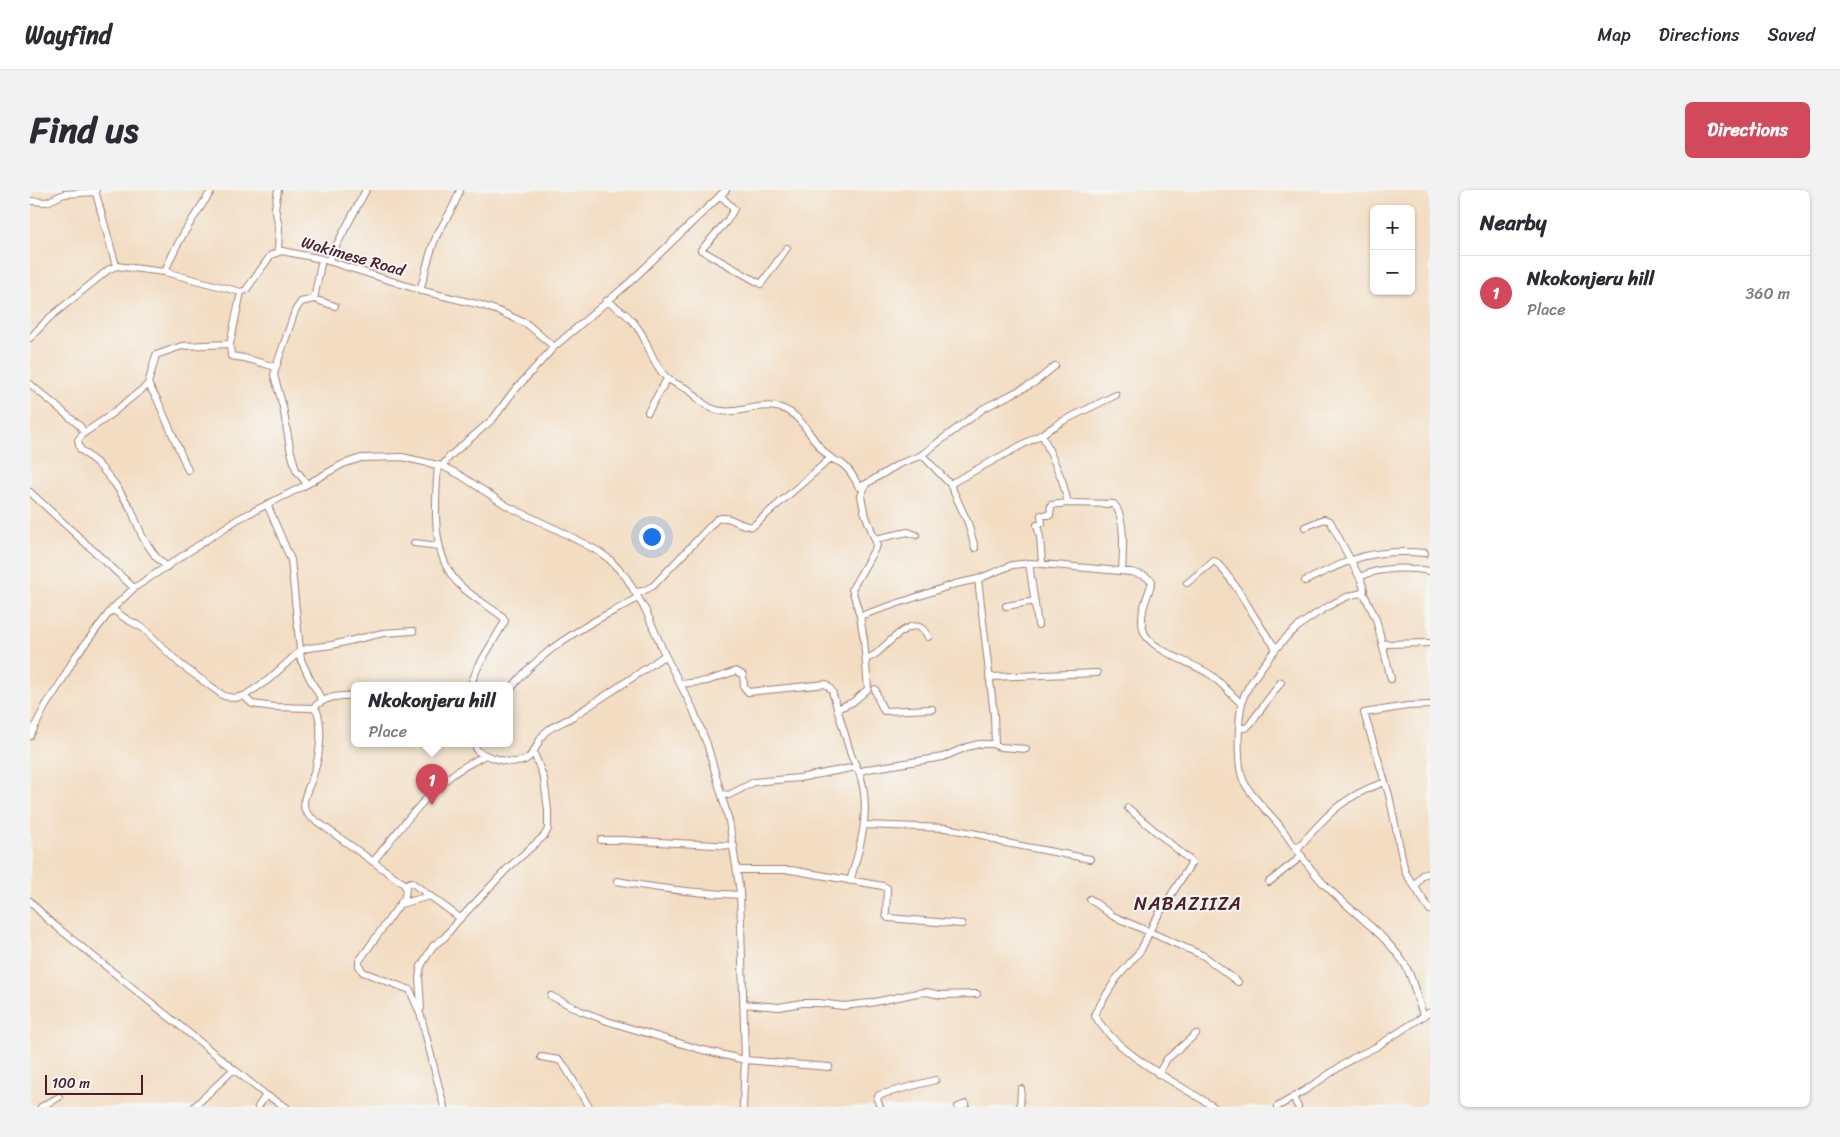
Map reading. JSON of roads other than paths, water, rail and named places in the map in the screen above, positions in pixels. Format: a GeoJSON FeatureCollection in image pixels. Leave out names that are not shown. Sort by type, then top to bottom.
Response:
{"type":"FeatureCollection","features":[{"type":"Feature","properties":{"kind":"street"},"geometry":{"type":"LineString","coordinates":[[164,272],[172,252],[188,224],[212,190]]}},
{"type":"Feature","properties":{"kind":"street"},"geometry":{"type":"LineString","coordinates":[[278,190],[275,208],[279,227],[278,251]]}},
{"type":"Feature","properties":{"kind":"street"},"geometry":{"type":"LineString","coordinates":[[314,299],[325,260],[366,190]]}},
{"type":"Feature","properties":{"kind":"street"},"geometry":{"type":"LineString","coordinates":[[420,291],[435,240],[460,190]]}},
{"type":"Feature","properties":{"kind":"street"},"geometry":{"type":"LineString","coordinates":[[472,682],[478,667],[504,624],[505,618],[462,587],[445,567],[439,546],[436,492],[440,466],[493,419],[513,392],[554,347],[671,244],[726,190]]}},
{"type":"Feature","properties":{"kind":"street"},"geometry":{"type":"LineString","coordinates":[[30,201],[47,202],[64,194],[96,191],[116,266]]}},
{"type":"Feature","properties":{"kind":"street"},"geometry":{"type":"LineString","coordinates":[[720,195],[734,209],[727,221],[701,250],[761,284],[787,248]]}},
{"type":"Feature","properties":{"kind":"street","name":"Wakimese Road"},"geometry":{"type":"LineString","coordinates":[[241,292],[246,290],[269,258],[278,251],[325,260],[420,291],[481,305],[527,324],[554,347]]}},
{"type":"Feature","properties":{"kind":"street"},"geometry":{"type":"LineString","coordinates":[[30,338],[49,318],[108,270],[116,266],[164,272],[241,292],[230,344],[230,356],[276,367]]}},
{"type":"Feature","properties":{"kind":"street"},"geometry":{"type":"LineString","coordinates":[[307,484],[296,470],[283,407],[274,375],[299,305],[304,301],[314,299],[335,306]]}},
{"type":"Feature","properties":{"kind":"street"},"geometry":{"type":"LineString","coordinates":[[606,301],[620,308],[640,330],[650,354],[667,379],[690,391],[704,405],[715,410],[728,412],[768,407],[781,408],[801,420],[817,443],[831,458],[843,464],[856,480],[859,488],[899,464],[922,454],[984,408],[1034,383],[1055,366]]}},
{"type":"Feature","properties":{"kind":"street"},"geometry":{"type":"LineString","coordinates":[[167,567],[156,557],[143,538],[131,509],[115,484],[98,464],[80,449],[78,440],[84,433],[148,384],[156,355],[182,346],[230,344]]}},
{"type":"Feature","properties":{"kind":"street"},"geometry":{"type":"LineString","coordinates":[[648,412],[667,379]]}},
{"type":"Feature","properties":{"kind":"street"},"geometry":{"type":"LineString","coordinates":[[30,384],[80,426],[84,433]]}},
{"type":"Feature","properties":{"kind":"street"},"geometry":{"type":"LineString","coordinates":[[148,384],[157,399],[188,470]]}},
{"type":"Feature","properties":{"kind":"street"},"geometry":{"type":"LineString","coordinates":[[950,484],[1063,421],[1116,395]]}},
{"type":"Feature","properties":{"kind":"street"},"geometry":{"type":"LineString","coordinates":[[1042,434],[1062,480],[1068,503]]}},
{"type":"Feature","properties":{"kind":"street"},"geometry":{"type":"LineString","coordinates":[[922,454],[950,484],[968,524],[976,548]]}},
{"type":"Feature","properties":{"kind":"street"},"geometry":{"type":"LineString","coordinates":[[30,736],[75,657],[112,609],[134,588],[238,519],[343,464],[361,458],[402,457],[440,466],[460,475],[507,506],[558,530],[598,552],[618,568],[626,577],[646,611],[665,655],[681,684],[707,744],[722,794],[738,870],[745,1060],[743,1107]]}},
{"type":"Feature","properties":{"kind":"street"},"geometry":{"type":"LineString","coordinates":[[513,687],[536,660],[600,618],[627,605],[636,594],[653,586],[717,519],[724,516],[745,526],[753,526],[831,458]]}},
{"type":"Feature","properties":{"kind":"street"},"geometry":{"type":"LineString","coordinates":[[837,709],[861,697],[868,689],[860,616],[852,589],[877,544],[867,519],[861,496],[866,484]]}},
{"type":"Feature","properties":{"kind":"street"},"geometry":{"type":"LineString","coordinates":[[30,492],[134,588]]}},
{"type":"Feature","properties":{"kind":"street"},"geometry":{"type":"LineString","coordinates":[[1042,564],[1037,525],[1042,523],[1041,515],[1050,515],[1051,505],[1068,503],[1114,504],[1118,508],[1123,540],[1122,570]]}},
{"type":"Feature","properties":{"kind":"street"},"geometry":{"type":"LineString","coordinates":[[267,504],[291,560],[300,651],[310,679],[322,700]]}},
{"type":"Feature","properties":{"kind":"street"},"geometry":{"type":"LineString","coordinates":[[1277,1107],[1352,1058],[1376,1046],[1427,1014],[1419,1006],[1412,981],[1403,961],[1381,935],[1325,885],[1243,781],[1238,747],[1242,704],[1246,692],[1276,648],[1295,629],[1312,616],[1334,604],[1363,592],[1364,586],[1360,577],[1329,520],[1324,519],[1305,527]]}},
{"type":"Feature","properties":{"kind":"street"},"geometry":{"type":"LineString","coordinates":[[875,539],[908,532],[916,535]]}},
{"type":"Feature","properties":{"kind":"street"},"geometry":{"type":"LineString","coordinates":[[414,543],[439,546]]}},
{"type":"Feature","properties":{"kind":"street"},"geometry":{"type":"LineString","coordinates":[[1305,581],[1351,560],[1387,552],[1425,553]]}},
{"type":"Feature","properties":{"kind":"street"},"geometry":{"type":"LineString","coordinates":[[1187,583],[1211,562],[1216,562],[1233,580],[1258,623],[1276,648]]}},
{"type":"Feature","properties":{"kind":"street"},"geometry":{"type":"LineString","coordinates":[[860,616],[948,586],[978,579],[1012,565],[1029,563],[1122,570],[1151,579],[1152,582],[1141,613],[1143,631],[1146,637],[1171,654],[1208,673],[1242,704]]}},
{"type":"Feature","properties":{"kind":"street"},"geometry":{"type":"LineString","coordinates":[[1029,563],[1038,625]]}},
{"type":"Feature","properties":{"kind":"street"},"geometry":{"type":"LineString","coordinates":[[1360,577],[1375,572],[1393,570],[1430,571]]}},
{"type":"Feature","properties":{"kind":"street"},"geometry":{"type":"LineString","coordinates":[[978,579],[995,745]]}},
{"type":"Feature","properties":{"kind":"street"},"geometry":{"type":"LineString","coordinates":[[1361,593],[1364,594],[1374,613],[1384,644],[1391,679]]}},
{"type":"Feature","properties":{"kind":"street"},"geometry":{"type":"LineString","coordinates":[[1006,606],[1034,601]]}},
{"type":"Feature","properties":{"kind":"street"},"geometry":{"type":"LineString","coordinates":[[112,609],[143,628],[180,664],[224,696],[234,698],[244,696],[268,680],[300,651],[308,648],[332,645],[383,633],[413,631]]}},
{"type":"Feature","properties":{"kind":"street"},"geometry":{"type":"LineString","coordinates":[[866,659],[877,653],[894,637],[911,627],[925,630],[928,637]]}},
{"type":"Feature","properties":{"kind":"street"},"geometry":{"type":"LineString","coordinates":[[1384,644],[1430,643]]}},
{"type":"Feature","properties":{"kind":"street"},"geometry":{"type":"LineString","coordinates":[[476,747],[477,751],[485,755],[516,762],[524,760],[534,753],[542,735],[547,730],[630,680],[665,655]]}},
{"type":"Feature","properties":{"kind":"street"},"geometry":{"type":"LineString","coordinates":[[681,684],[707,681],[736,672],[743,674],[744,687],[748,692],[824,684],[830,687],[862,784],[864,825],[857,860],[850,880]]}},
{"type":"Feature","properties":{"kind":"street"},"geometry":{"type":"LineString","coordinates":[[989,677],[1097,673]]}},
{"type":"Feature","properties":{"kind":"street"},"geometry":{"type":"LineString","coordinates":[[1240,728],[1246,728],[1250,724],[1281,682]]}},
{"type":"Feature","properties":{"kind":"street"},"geometry":{"type":"LineString","coordinates":[[875,690],[878,701],[884,711],[932,709]]}},
{"type":"Feature","properties":{"kind":"street"},"geometry":{"type":"LineString","coordinates":[[313,708],[322,700],[345,695],[351,696]]}},
{"type":"Feature","properties":{"kind":"street"},"geometry":{"type":"LineString","coordinates":[[244,696],[252,704],[274,707],[313,708],[317,711],[319,716],[320,748],[317,764],[303,803],[306,811],[312,818],[404,885],[406,891],[400,904],[359,961],[359,966],[363,972],[410,990],[421,1016],[444,1107]]}},
{"type":"Feature","properties":{"kind":"street"},"geometry":{"type":"LineString","coordinates":[[1430,705],[1407,706],[1364,714],[1391,805],[1405,872],[1430,910]]}},
{"type":"Feature","properties":{"kind":"street"},"geometry":{"type":"LineString","coordinates":[[722,794],[729,795],[754,782],[799,778],[943,757],[979,744],[1026,749]]}},
{"type":"Feature","properties":{"kind":"street"},"geometry":{"type":"LineString","coordinates":[[421,1016],[419,977],[422,966],[433,946],[445,937],[460,918],[507,869],[544,836],[548,829],[548,810],[544,779],[534,753]]}},
{"type":"Feature","properties":{"kind":"street"},"geometry":{"type":"LineString","coordinates":[[373,862],[422,803],[460,769],[485,755]]}},
{"type":"Feature","properties":{"kind":"street"},"geometry":{"type":"LineString","coordinates":[[1297,849],[1331,811],[1356,794],[1385,782]]}},
{"type":"Feature","properties":{"kind":"street"},"geometry":{"type":"LineString","coordinates":[[1128,808],[1192,862],[1154,922],[1141,950],[1108,990],[1095,1013],[1098,1022],[1111,1035],[1158,1074],[1214,1107]]}},
{"type":"Feature","properties":{"kind":"street"},"geometry":{"type":"LineString","coordinates":[[864,825],[946,828],[982,835],[1001,842],[1090,859]]}},
{"type":"Feature","properties":{"kind":"street"},"geometry":{"type":"LineString","coordinates":[[602,840],[734,846]]}},
{"type":"Feature","properties":{"kind":"street"},"geometry":{"type":"LineString","coordinates":[[1269,882],[1302,856]]}},
{"type":"Feature","properties":{"kind":"street"},"geometry":{"type":"LineString","coordinates":[[738,870],[791,870],[886,887],[886,915],[888,918],[962,924]]}},
{"type":"Feature","properties":{"kind":"street"},"geometry":{"type":"LineString","coordinates":[[1415,887],[1422,875],[1430,873]]}},
{"type":"Feature","properties":{"kind":"street"},"geometry":{"type":"LineString","coordinates":[[617,881],[692,892],[740,896]]}},
{"type":"Feature","properties":{"kind":"street"},"geometry":{"type":"LineString","coordinates":[[404,885],[410,882],[460,918]]}},
{"type":"Feature","properties":{"kind":"street"},"geometry":{"type":"LineString","coordinates":[[400,904],[430,896]]}},
{"type":"Feature","properties":{"kind":"street"},"geometry":{"type":"LineString","coordinates":[[1090,899],[1113,916],[1204,956],[1238,982]]}},
{"type":"Feature","properties":{"kind":"street"},"geometry":{"type":"LineString","coordinates":[[30,901],[46,919],[266,1096],[286,1107]]}},
{"type":"Feature","properties":{"kind":"street"},"geometry":{"type":"LineString","coordinates":[[743,1004],[779,1007],[802,1003],[819,1003],[843,1006],[870,1003],[926,992],[941,995],[977,994]]}},
{"type":"Feature","properties":{"kind":"street"},"geometry":{"type":"LineString","coordinates":[[552,996],[581,1010],[699,1050],[745,1060],[830,1066]]}},
{"type":"Feature","properties":{"kind":"street"},"geometry":{"type":"LineString","coordinates":[[1158,1074],[1168,1059],[1196,1034]]}},
{"type":"Feature","properties":{"kind":"street"},"geometry":{"type":"LineString","coordinates":[[542,1057],[560,1060],[588,1107]]}},
{"type":"Feature","properties":{"kind":"street"},"geometry":{"type":"LineString","coordinates":[[194,1107],[234,1070]]}},
{"type":"Feature","properties":{"kind":"street"},"geometry":{"type":"LineString","coordinates":[[880,1107],[877,1099],[879,1095],[935,1080]]}},
{"type":"Feature","properties":{"kind":"street"},"geometry":{"type":"LineString","coordinates":[[1020,1107],[1022,1088]]}},
{"type":"Feature","properties":{"kind":"street"},"geometry":{"type":"LineString","coordinates":[[41,1107],[58,1096]]}},
{"type":"Feature","properties":{"kind":"street"},"geometry":{"type":"LineString","coordinates":[[258,1107],[266,1096]]}},
{"type":"Feature","properties":{"kind":"street"},"geometry":{"type":"LineString","coordinates":[[1293,1097],[1298,1107]]}},
{"type":"Feature","properties":{"kind":"street"},"geometry":{"type":"LineString","coordinates":[[958,1107],[966,1104]]}},
{"type":"Feature","properties":{"kind":"place","name":"Nkokonjeru hill"},"geometry":{"type":"Point","coordinates":[432,805]}},
{"type":"Feature","properties":{"kind":"district","name":"NABAZIIZA"},"geometry":{"type":"Point","coordinates":[1188,903]}}]}
